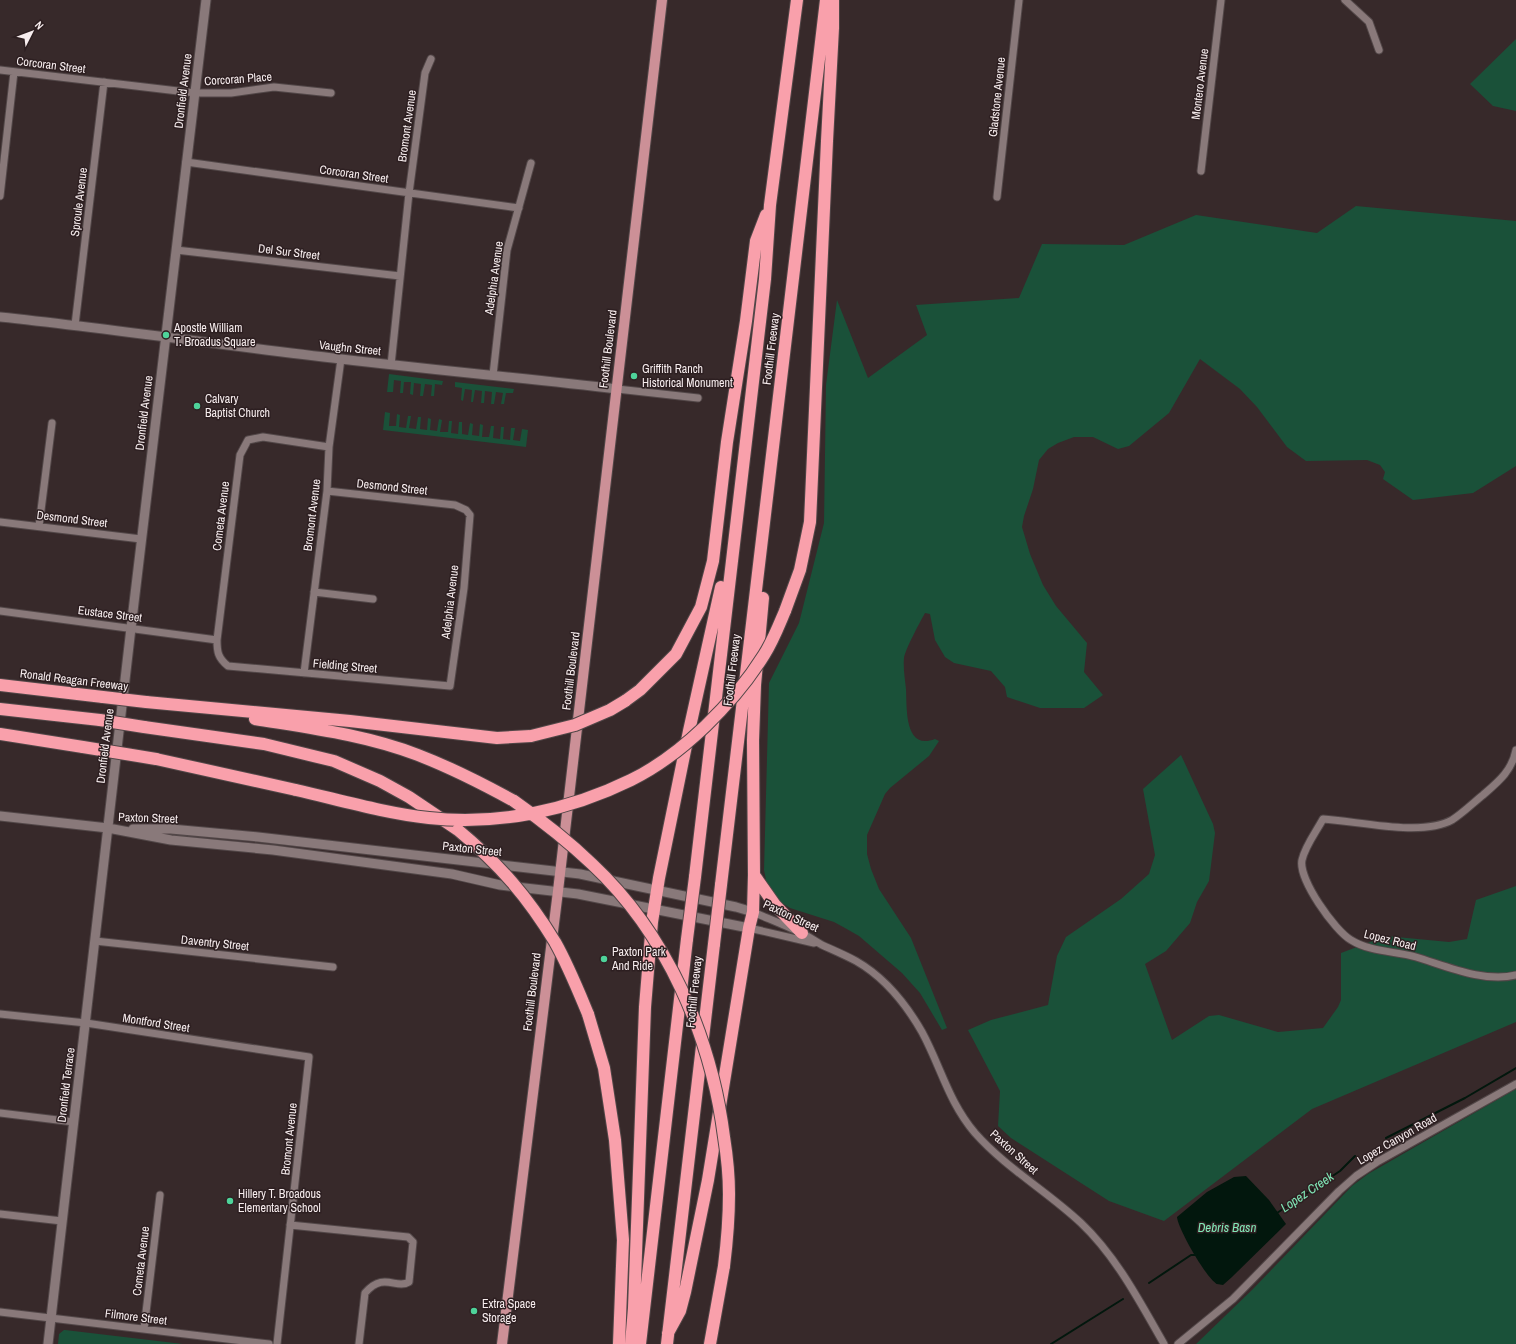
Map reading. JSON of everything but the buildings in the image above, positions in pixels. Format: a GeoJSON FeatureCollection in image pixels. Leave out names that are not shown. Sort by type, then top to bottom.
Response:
{"type":"FeatureCollection","features":[{"type":"Feature","properties":{"kind":"highway","name":"Foothill Freeway"},"geometry":{"type":"LineString","coordinates":[[640,1344],[734,531],[765,279],[770,205],[796,0]]}},
{"type":"Feature","properties":{"kind":"highway","name":"Foothill Freeway"},"geometry":{"type":"LineString","coordinates":[[667,1338],[826,0]]}},
{"type":"Feature","properties":{"kind":"highway"},"geometry":{"type":"LineString","coordinates":[[0,734],[156,759],[394,813],[460,820],[522,816],[590,798],[632,780],[664,760],[703,728],[734,696],[764,654],[786,611],[800,570],[810,522],[833,28],[833,0]]}},
{"type":"Feature","properties":{"kind":"highway"},"geometry":{"type":"LineString","coordinates":[[146,702],[350,721],[497,738],[531,736],[575,726],[610,710],[640,690],[676,654],[701,608],[713,561],[727,442],[746,321],[756,241],[770,205]]}},
{"type":"Feature","properties":{"kind":"highway"},"geometry":{"type":"LineString","coordinates":[[631,1344],[634,1308],[645,1007],[654,910],[689,730],[734,531]]}},
{"type":"Feature","properties":{"kind":"highway"},"geometry":{"type":"LineString","coordinates":[[667,1338],[680,1311],[708,1180],[749,928],[753,912],[754,875],[752,740],[755,685],[765,575],[762,536]]}},
{"type":"Feature","properties":{"kind":"highway","name":"Ronald Reagan Freeway"},"geometry":{"type":"LineString","coordinates":[[0,685],[146,702]]}},
{"type":"Feature","properties":{"kind":"highway"},"geometry":{"type":"LineString","coordinates":[[146,702],[318,729],[368,739],[431,760],[471,777],[514,801],[542,821],[593,864],[616,889],[639,918],[659,947],[678,980],[694,1016],[708,1058],[722,1119],[728,1160],[728,1229],[724,1266],[710,1344]]}},
{"type":"Feature","properties":{"kind":"highway"},"geometry":{"type":"LineString","coordinates":[[0,709],[100,720],[264,744],[334,762],[380,781],[409,797],[458,830],[493,861],[523,894],[555,943],[588,1014],[604,1068],[615,1140],[623,1240],[619,1344]]}},
{"type":"Feature","properties":{"kind":"highway"},"geometry":{"type":"LineString","coordinates":[[754,875],[774,905],[802,933]]}},
{"type":"Feature","properties":{"kind":"main road","name":"Foothill Boulevard"},"geometry":{"type":"LineString","coordinates":[[502,1344],[558,891],[662,0]]}},
{"type":"Feature","properties":{"kind":"street","name":"Dronfield Avenue"},"geometry":{"type":"LineString","coordinates":[[108,828],[206,0]]}},
{"type":"Feature","properties":{"kind":"street","name":"Gladstone Avenue"},"geometry":{"type":"LineString","coordinates":[[997,197],[1019,0]]}},
{"type":"Feature","properties":{"kind":"street","name":"Montero Avenue"},"geometry":{"type":"LineString","coordinates":[[1201,171],[1221,0]]}},
{"type":"Feature","properties":{"kind":"street"},"geometry":{"type":"LineString","coordinates":[[1345,0],[1369,22],[1379,50]]}},
{"type":"Feature","properties":{"kind":"street","name":"Bromont Avenue"},"geometry":{"type":"LineString","coordinates":[[391,365],[409,193],[425,73],[431,59]]}},
{"type":"Feature","properties":{"kind":"street","name":"Corcoran Street"},"geometry":{"type":"LineString","coordinates":[[0,70],[195,93]]}},
{"type":"Feature","properties":{"kind":"street"},"geometry":{"type":"LineString","coordinates":[[0,196],[14,72]]}},
{"type":"Feature","properties":{"kind":"street","name":"Sproule Avenue"},"geometry":{"type":"LineString","coordinates":[[75,325],[104,82]]}},
{"type":"Feature","properties":{"kind":"street","name":"Corcoran Place"},"geometry":{"type":"LineString","coordinates":[[195,93],[231,93],[274,86],[331,93]]}},
{"type":"Feature","properties":{"kind":"street","name":"Corcoran Street"},"geometry":{"type":"LineString","coordinates":[[186,162],[519,208]]}},
{"type":"Feature","properties":{"kind":"street","name":"Adelphia Avenue"},"geometry":{"type":"LineString","coordinates":[[493,375],[507,250],[531,163]]}},
{"type":"Feature","properties":{"kind":"street","name":"Del Sur Street"},"geometry":{"type":"LineString","coordinates":[[176,250],[400,276]]}},
{"type":"Feature","properties":{"kind":"street","name":"Vaughn Street"},"geometry":{"type":"LineString","coordinates":[[0,317],[75,325],[341,360],[698,398]]}},
{"type":"Feature","properties":{"kind":"street","name":"Bromont Avenue"},"geometry":{"type":"LineString","coordinates":[[304,673],[326,491],[329,447],[341,360]]}},
{"type":"Feature","properties":{"kind":"street"},"geometry":{"type":"LineString","coordinates":[[39,526],[52,423]]}},
{"type":"Feature","properties":{"kind":"street","name":"Cometa Avenue"},"geometry":{"type":"LineString","coordinates":[[237,666],[228,666],[222,661],[217,654],[217,640],[240,455],[248,440],[262,437],[329,447]]}},
{"type":"Feature","properties":{"kind":"street","name":"Desmond Street"},"geometry":{"type":"LineString","coordinates":[[326,491],[455,505]]}},
{"type":"Feature","properties":{"kind":"street","name":"Adelphia Avenue"},"geometry":{"type":"LineString","coordinates":[[450,686],[464,588],[470,521],[470,515],[466,510],[455,505]]}},
{"type":"Feature","properties":{"kind":"street","name":"Desmond Street"},"geometry":{"type":"LineString","coordinates":[[0,522],[141,539]]}},
{"type":"Feature","properties":{"kind":"street"},"geometry":{"type":"LineString","coordinates":[[314,592],[373,599]]}},
{"type":"Feature","properties":{"kind":"street","name":"Eustace Street"},"geometry":{"type":"LineString","coordinates":[[0,611],[217,640]]}},
{"type":"Feature","properties":{"kind":"street","name":"Fielding Street"},"geometry":{"type":"LineString","coordinates":[[237,666],[450,686]]}},
{"type":"Feature","properties":{"kind":"street","name":"Lopez Road"},"geometry":{"type":"LineString","coordinates":[[1516,750],[1512,764],[1506,774],[1495,785],[1452,820],[1432,827],[1383,826],[1322,819],[1304,853],[1302,862],[1303,870],[1313,893],[1332,923],[1351,940],[1366,947],[1416,957],[1463,972],[1488,976],[1516,975]]}},
{"type":"Feature","properties":{"kind":"street","name":"Paxton Street"},"geometry":{"type":"LineString","coordinates":[[0,816],[108,828],[171,840],[311,855],[452,874],[500,885],[578,894],[749,928],[822,945]]}},
{"type":"Feature","properties":{"kind":"street","name":"Paxton Street"},"geometry":{"type":"LineString","coordinates":[[108,828],[171,829],[258,837],[580,874],[736,907],[753,912],[802,933],[865,967],[897,995],[915,1019],[951,1097],[962,1116],[995,1154],[1071,1214],[1091,1233],[1122,1274],[1164,1344]]}},
{"type":"Feature","properties":{"kind":"street","name":"Dronfield Terrace"},"geometry":{"type":"LineString","coordinates":[[48,1344],[108,828]]}},
{"type":"Feature","properties":{"kind":"street","name":"Daventry Street"},"geometry":{"type":"LineString","coordinates":[[95,941],[333,967]]}},
{"type":"Feature","properties":{"kind":"street","name":"Montford Street"},"geometry":{"type":"LineString","coordinates":[[0,1014],[86,1023],[309,1057]]}},
{"type":"Feature","properties":{"kind":"street","name":"Bromont Avenue"},"geometry":{"type":"LineString","coordinates":[[277,1344],[309,1057]]}},
{"type":"Feature","properties":{"kind":"street","name":"Lopez Canyon Road"},"geometry":{"type":"LineString","coordinates":[[1178,1344],[1233,1299],[1356,1176],[1377,1162],[1516,1084]]}},
{"type":"Feature","properties":{"kind":"street"},"geometry":{"type":"LineString","coordinates":[[0,1114],[74,1122]]}},
{"type":"Feature","properties":{"kind":"street","name":"Cometa Avenue"},"geometry":{"type":"LineString","coordinates":[[144,1329],[160,1194]]}},
{"type":"Feature","properties":{"kind":"street"},"geometry":{"type":"LineString","coordinates":[[0,1214],[62,1221]]}},
{"type":"Feature","properties":{"kind":"street"},"geometry":{"type":"LineString","coordinates":[[290,1225],[408,1237],[414,1242],[409,1282],[405,1284],[381,1282],[368,1289],[365,1293],[359,1344]]}},
{"type":"Feature","properties":{"kind":"street","name":"Filmore Street"},"geometry":{"type":"LineString","coordinates":[[0,1312],[269,1344]]}},
{"type":"Feature","properties":{"kind":"green space"},"geometry":{"type":"Polygon","coordinates":[[[1516,39],[1516,111],[1493,106],[1470,84],[1516,39]]]}},
{"type":"Feature","properties":{"kind":"green space"},"geometry":{"type":"Polygon","coordinates":[[[1356,206],[1516,221],[1516,466],[1473,493],[1413,500],[1383,479],[1385,472],[1380,465],[1367,460],[1306,461],[1287,447],[1257,407],[1240,389],[1200,359],[1169,413],[1129,446],[1118,449],[1093,437],[1074,437],[1058,443],[1048,449],[1039,460],[1033,489],[1022,527],[1030,554],[1043,585],[1056,606],[1087,643],[1084,672],[1103,695],[1084,708],[1040,708],[1007,697],[1005,687],[991,671],[954,663],[945,657],[935,640],[930,614],[925,613],[904,658],[907,716],[912,733],[918,739],[925,741],[935,739],[939,741],[929,756],[890,788],[885,794],[867,835],[867,854],[871,869],[879,889],[911,938],[947,1028],[942,1030],[920,993],[902,973],[859,936],[834,922],[790,908],[779,901],[767,885],[764,870],[769,683],[799,623],[824,523],[826,385],[837,300],[868,378],[927,335],[916,305],[1019,298],[1042,244],[1124,245],[1196,215],[1317,233],[1356,206]]]}},
{"type":"Feature","properties":{"kind":"green space"},"geometry":{"type":"Polygon","coordinates":[[[389,374],[443,381],[442,385],[435,384],[434,396],[431,396],[432,385],[425,384],[423,396],[420,396],[421,384],[414,383],[413,395],[410,394],[411,382],[404,382],[403,393],[400,393],[401,381],[394,380],[393,392],[387,392],[389,374]]]}},
{"type":"Feature","properties":{"kind":"green space"},"geometry":{"type":"Polygon","coordinates":[[[455,382],[514,389],[513,393],[506,393],[504,404],[501,404],[503,393],[496,392],[494,404],[491,404],[492,392],[485,391],[484,403],[481,403],[482,391],[475,390],[473,402],[471,402],[472,390],[465,389],[463,401],[461,400],[462,388],[455,387],[455,382]]]}},
{"type":"Feature","properties":{"kind":"green space"},"geometry":{"type":"Polygon","coordinates":[[[385,412],[390,413],[389,426],[396,426],[397,414],[400,415],[399,427],[406,428],[408,416],[411,416],[409,428],[416,429],[418,417],[421,417],[420,429],[427,430],[428,418],[431,419],[430,430],[437,431],[439,419],[442,420],[440,432],[448,432],[449,421],[452,421],[451,433],[458,434],[459,422],[462,422],[462,434],[468,435],[470,423],[473,424],[472,435],[479,436],[480,424],[483,425],[482,437],[489,437],[491,426],[494,426],[493,438],[500,439],[501,427],[504,427],[503,439],[510,440],[511,428],[515,428],[513,440],[520,441],[522,429],[528,430],[526,447],[383,430],[385,412]]]}},
{"type":"Feature","properties":{"kind":"green space"},"geometry":{"type":"Polygon","coordinates":[[[1181,755],[1213,824],[1215,833],[1209,881],[1197,902],[1190,923],[1166,951],[1145,964],[1172,1040],[1209,1016],[1219,1015],[1278,1032],[1323,1028],[1338,1007],[1341,1000],[1341,953],[1386,936],[1449,942],[1467,939],[1476,900],[1516,886],[1516,1022],[1312,1109],[1164,1221],[1109,1201],[1011,1138],[998,1126],[1000,1091],[968,1030],[991,1020],[1048,1005],[1057,956],[1066,937],[1121,899],[1149,874],[1155,855],[1143,789],[1181,755]]]}},
{"type":"Feature","properties":{"kind":"green space"},"geometry":{"type":"Polygon","coordinates":[[[1516,1089],[1516,1344],[1196,1344],[1253,1289],[1352,1186],[1368,1174],[1516,1089]]]}},
{"type":"Feature","properties":{"kind":"green space"},"geometry":{"type":"Polygon","coordinates":[[[64,1330],[183,1344],[58,1344],[59,1334],[64,1330]]]}},
{"type":"Feature","properties":{"kind":"water","name":"Debris Basn"},"geometry":{"type":"Polygon","coordinates":[[[1246,1176],[1269,1200],[1286,1224],[1223,1285],[1217,1284],[1206,1273],[1193,1253],[1182,1232],[1177,1217],[1207,1192],[1234,1177],[1246,1176]]]}},
{"type":"Feature","properties":{"kind":"waterway","name":"Lopez Creek"},"geometry":{"type":"LineString","coordinates":[[1386,1138],[1465,1098],[1516,1068]]}},
{"type":"Feature","properties":{"kind":"waterway","name":"Lopez Creek"},"geometry":{"type":"LineString","coordinates":[[1277,1213],[1340,1171],[1355,1156]]}},
{"type":"Feature","properties":{"kind":"waterway","name":"Lopez Creek"},"geometry":{"type":"LineString","coordinates":[[1149,1283],[1191,1255],[1197,1255]]}},
{"type":"Feature","properties":{"kind":"waterway","name":"Lopez Creek"},"geometry":{"type":"LineString","coordinates":[[1051,1344],[1123,1299]]}},
{"type":"Feature","properties":{"kind":"place","name":"Apostle William T. Broadus Square"},"geometry":{"type":"Point","coordinates":[166,335]}},
{"type":"Feature","properties":{"kind":"place","name":"Griffith Ranch Historical Monument"},"geometry":{"type":"Point","coordinates":[634,376]}},
{"type":"Feature","properties":{"kind":"place","name":"Calvary Baptist Church"},"geometry":{"type":"Point","coordinates":[197,406]}},
{"type":"Feature","properties":{"kind":"place","name":"Paxton Park And Ride"},"geometry":{"type":"Point","coordinates":[604,959]}},
{"type":"Feature","properties":{"kind":"place","name":"Hillery T. Broadous Elementary School"},"geometry":{"type":"Point","coordinates":[230,1201]}},
{"type":"Feature","properties":{"kind":"place","name":"Extra Space Storage"},"geometry":{"type":"Point","coordinates":[474,1311]}}]}
